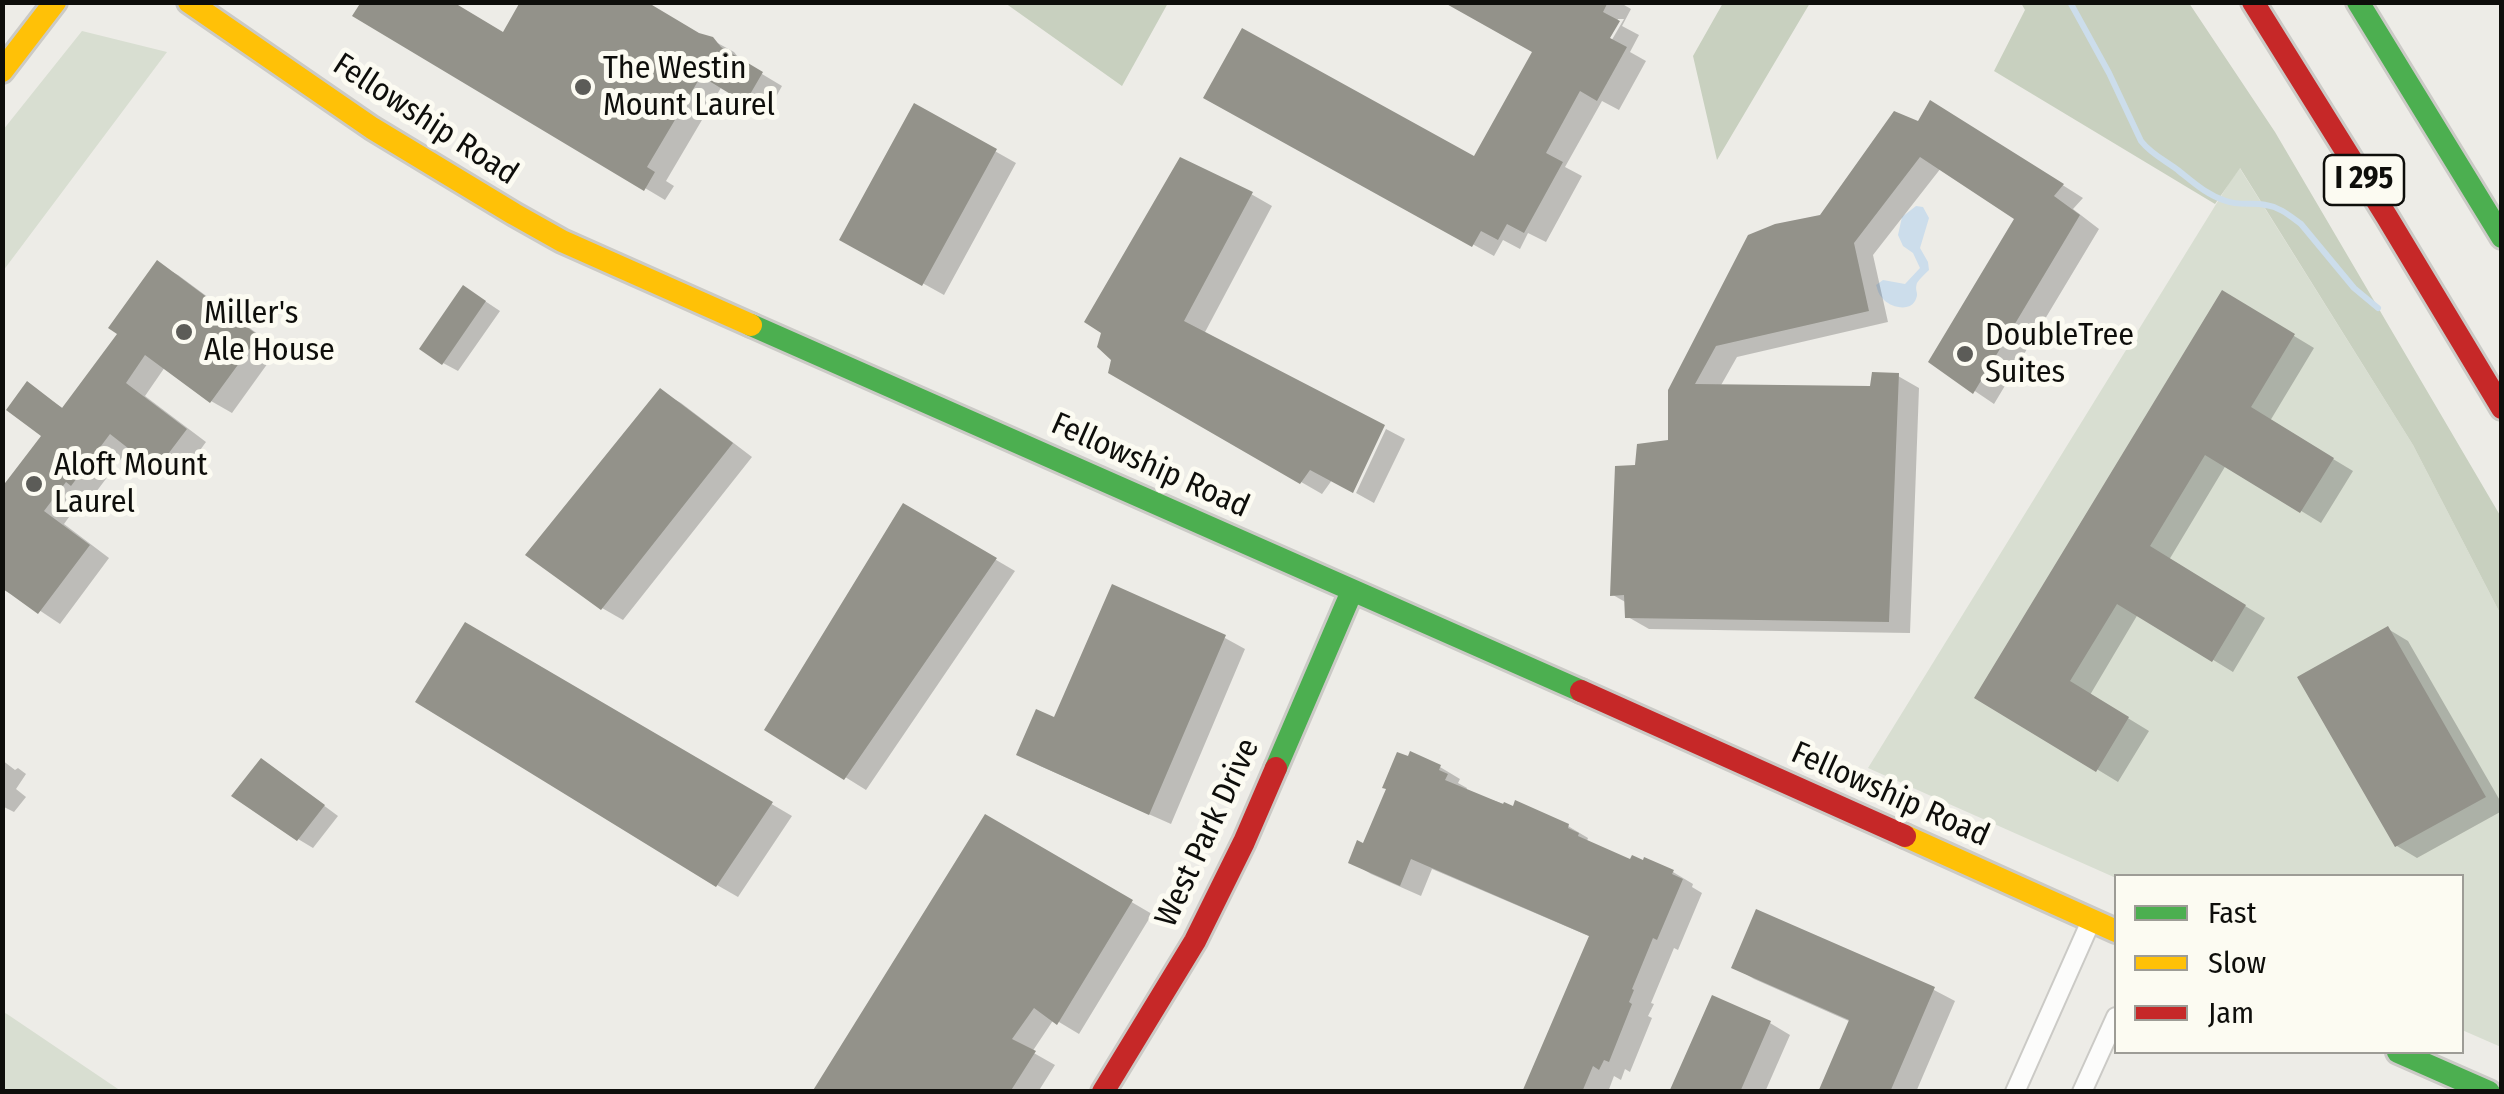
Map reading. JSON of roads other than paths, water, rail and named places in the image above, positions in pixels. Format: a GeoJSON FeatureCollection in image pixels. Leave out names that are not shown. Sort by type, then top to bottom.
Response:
{"type":"FeatureCollection","features":[{"type":"Feature","properties":{"kind":"main road"},"geometry":{"type":"LineString","coordinates":[[2,72],[55,2]]}},
{"type":"Feature","properties":{"kind":"main road","name":"Fellowship Road"},"geometry":{"type":"LineString","coordinates":[[188,2],[434,168],[562,242],[1413,616],[2114,930]]}},
{"type":"Feature","properties":{"kind":"main road","name":"I 295"},"geometry":{"type":"LineString","coordinates":[[2252,2],[2388,217],[2502,408]]}},
{"type":"Feature","properties":{"kind":"main road","name":"I 295"},"geometry":{"type":"LineString","coordinates":[[2358,2],[2502,237]]}},
{"type":"Feature","properties":{"kind":"main road","name":"West Park Drive"},"geometry":{"type":"LineString","coordinates":[[1103,1092],[1195,941],[1244,842],[1352,591]]}},
{"type":"Feature","properties":{"kind":"main road"},"geometry":{"type":"LineString","coordinates":[[2403,1054],[2489,1092]]}},
{"type":"Feature","properties":{"kind":"street"},"geometry":{"type":"LineString","coordinates":[[2015,1092],[2091,920]]}},
{"type":"Feature","properties":{"kind":"street"},"geometry":{"type":"LineString","coordinates":[[2082,1092],[2114,1021]]}},
{"type":"Feature","properties":{"kind":"water"},"geometry":{"type":"Polygon","coordinates":[[[1916,206],[1923,207],[1929,218],[1920,248],[1929,270],[1917,283],[1915,301],[1900,307],[1884,300],[1876,285],[1883,280],[1905,284],[1920,268],[1898,235],[1902,217],[1916,206]]]}},
{"type":"Feature","properties":{"kind":"waterway"},"geometry":{"type":"LineString","coordinates":[[2070,2],[2145,146],[2213,195],[2231,202],[2271,206],[2289,215],[2354,288],[2378,308]]}},
{"type":"Feature","properties":{"kind":"place","name":"The Westin Mount Laurel"},"geometry":{"type":"Point","coordinates":[583,87]}},
{"type":"Feature","properties":{"kind":"place","name":"Miller's Ale House"},"geometry":{"type":"Point","coordinates":[184,332]}},
{"type":"Feature","properties":{"kind":"place","name":"DoubleTree Suites"},"geometry":{"type":"Point","coordinates":[1965,354]}},
{"type":"Feature","properties":{"kind":"place","name":"Aloft Mount Laurel"},"geometry":{"type":"Point","coordinates":[34,484]}}]}
